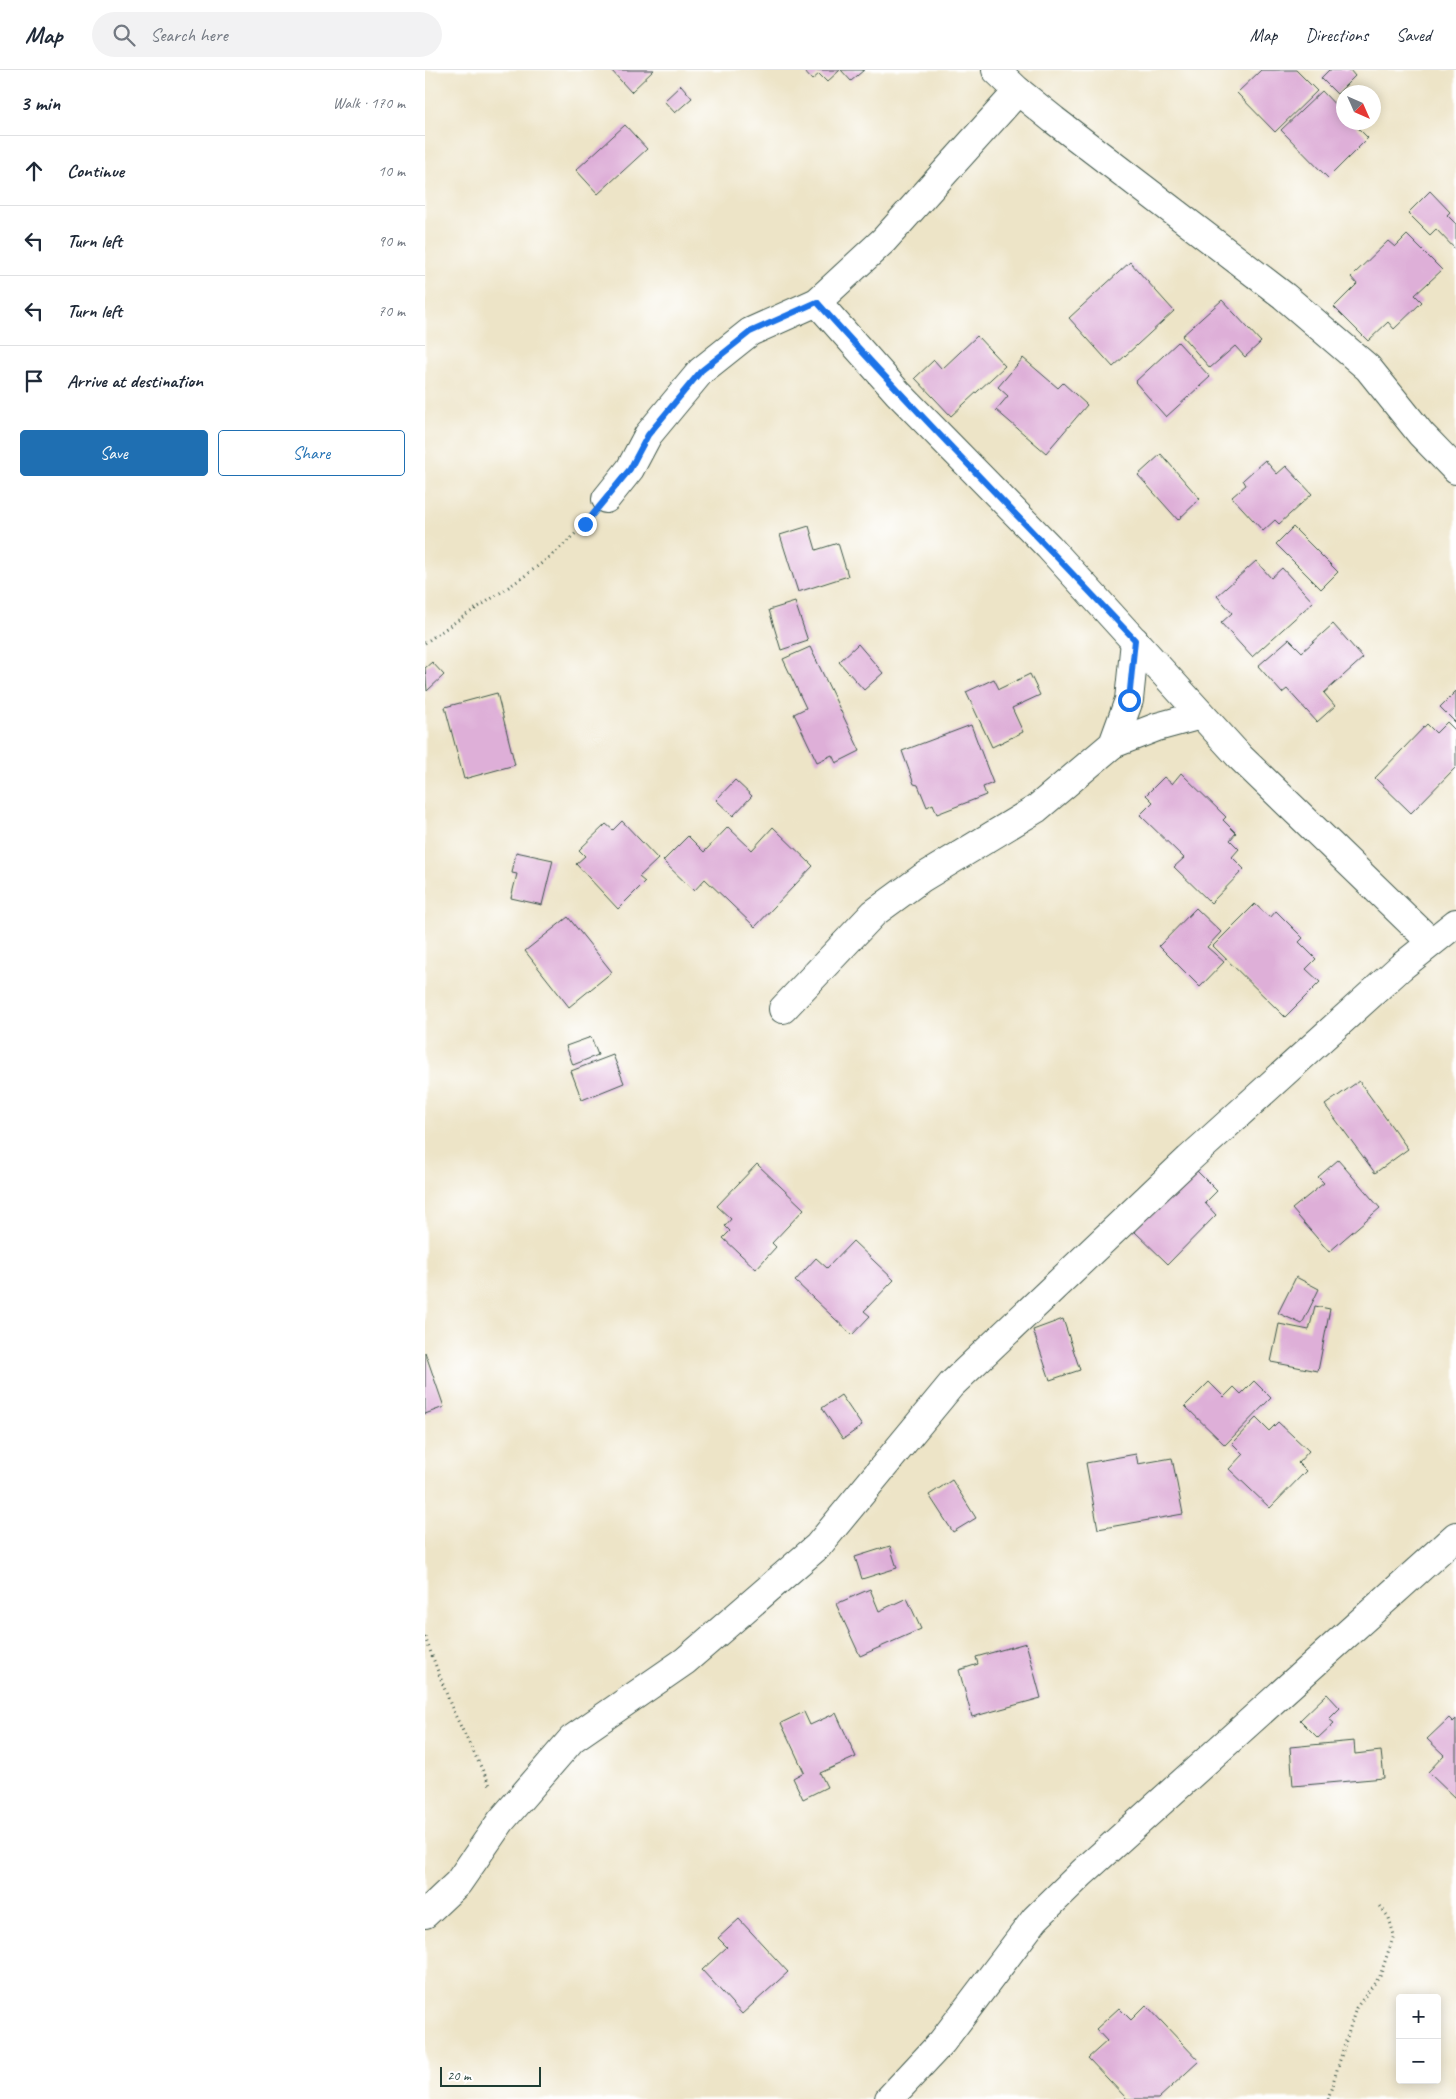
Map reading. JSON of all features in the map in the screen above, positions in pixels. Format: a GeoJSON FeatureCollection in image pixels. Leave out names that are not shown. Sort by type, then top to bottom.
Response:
{"type":"FeatureCollection","features":[{"type":"Feature","properties":{"kind":"street"},"geometry":{"type":"LineString","coordinates":[[996,70],[1018,91],[1284,296],[1361,362],[1421,434],[1456,470]]}},
{"type":"Feature","properties":{"kind":"street"},"geometry":{"type":"LineString","coordinates":[[606,499],[630,469],[648,435],[701,371],[750,332],[817,302],[884,240],[1018,91]]}},
{"type":"Feature","properties":{"kind":"street"},"geometry":{"type":"LineString","coordinates":[[817,302],[898,393],[1049,547],[1240,758],[1431,942]]}},
{"type":"Feature","properties":{"kind":"street"},"geometry":{"type":"LineString","coordinates":[[1113,744],[1129,700],[1135,640]]}},
{"type":"Feature","properties":{"kind":"street"},"geometry":{"type":"LineString","coordinates":[[783,1009],[874,913],[922,878],[1037,809],[1113,744],[1157,726],[1201,715]]}},
{"type":"Feature","properties":{"kind":"street"},"geometry":{"type":"LineString","coordinates":[[425,1914],[458,1883],[501,1821],[572,1739],[685,1660],[818,1546],[951,1385],[1189,1159],[1431,942],[1456,923]]}},
{"type":"Feature","properties":{"kind":"street"},"geometry":{"type":"LineString","coordinates":[[889,2099],[942,2042],[1035,1918],[1089,1866],[1456,1536]]}},
{"type":"Feature","properties":{"kind":"path"},"geometry":{"type":"LineString","coordinates":[[425,643],[527,576],[562,547],[606,499]]}},
{"type":"Feature","properties":{"kind":"path"},"geometry":{"type":"LineString","coordinates":[[425,1637],[453,1710],[490,1786],[501,1821]]}},
{"type":"Feature","properties":{"kind":"path"},"geometry":{"type":"LineString","coordinates":[[1328,2099],[1356,2008],[1380,1976],[1394,1935],[1389,1918],[1378,1903]]}},
{"type":"Feature","properties":{"kind":"building"},"geometry":{"type":"Polygon","coordinates":[[[611,70],[654,70],[631,92],[611,70]]]}},
{"type":"Feature","properties":{"kind":"building"},"geometry":{"type":"Polygon","coordinates":[[[803,70],[840,70],[827,82],[819,74],[812,80],[803,70]]]}},
{"type":"Feature","properties":{"kind":"building"},"geometry":{"type":"Polygon","coordinates":[[[841,70],[864,70],[851,81],[841,70]]]}},
{"type":"Feature","properties":{"kind":"building"},"geometry":{"type":"Polygon","coordinates":[[[1261,70],[1296,70],[1317,91],[1275,132],[1237,93],[1261,70]]]}},
{"type":"Feature","properties":{"kind":"building"},"geometry":{"type":"Polygon","coordinates":[[[1329,70],[1350,70],[1355,76],[1346,85],[1336,85],[1336,93],[1321,78],[1329,70]]]}},
{"type":"Feature","properties":{"kind":"building"},"geometry":{"type":"Polygon","coordinates":[[[681,85],[692,98],[675,113],[664,101],[681,85]]]}},
{"type":"Feature","properties":{"kind":"building"},"geometry":{"type":"Polygon","coordinates":[[[1322,91],[1336,106],[1336,130],[1360,130],[1368,138],[1328,178],[1281,130],[1322,91]]]}},
{"type":"Feature","properties":{"kind":"building"},"geometry":{"type":"Polygon","coordinates":[[[625,125],[647,149],[598,194],[576,170],[625,125]]]}},
{"type":"Feature","properties":{"kind":"building"},"geometry":{"type":"Polygon","coordinates":[[[1430,191],[1450,212],[1447,215],[1456,224],[1456,250],[1436,229],[1430,235],[1408,213],[1430,191]]]}},
{"type":"Feature","properties":{"kind":"building"},"geometry":{"type":"Polygon","coordinates":[[[1407,235],[1442,270],[1415,295],[1422,302],[1394,329],[1388,322],[1368,341],[1334,307],[1357,284],[1351,277],[1388,241],[1395,247],[1407,235]]]}},
{"type":"Feature","properties":{"kind":"building"},"geometry":{"type":"Polygon","coordinates":[[[1130,262],[1174,311],[1113,367],[1069,318],[1130,262]]]}},
{"type":"Feature","properties":{"kind":"building"},"geometry":{"type":"Polygon","coordinates":[[[1222,300],[1261,342],[1245,357],[1235,346],[1210,368],[1182,336],[1222,300]]]}},
{"type":"Feature","properties":{"kind":"building"},"geometry":{"type":"Polygon","coordinates":[[[977,336],[1005,366],[951,416],[915,378],[934,360],[942,369],[977,336]]]}},
{"type":"Feature","properties":{"kind":"building"},"geometry":{"type":"Polygon","coordinates":[[[1178,342],[1210,377],[1166,417],[1135,382],[1178,342]]]}},
{"type":"Feature","properties":{"kind":"building"},"geometry":{"type":"Polygon","coordinates":[[[1023,358],[1058,388],[1063,383],[1087,405],[1046,453],[996,410],[1008,396],[998,387],[1023,358]]]}},
{"type":"Feature","properties":{"kind":"building"},"geometry":{"type":"Polygon","coordinates":[[[1161,454],[1200,499],[1178,520],[1138,475],[1161,454]]]}},
{"type":"Feature","properties":{"kind":"building"},"geometry":{"type":"Polygon","coordinates":[[[1265,460],[1277,474],[1286,466],[1312,494],[1279,524],[1275,520],[1263,531],[1232,497],[1246,485],[1243,480],[1265,460]]]}},
{"type":"Feature","properties":{"kind":"building"},"geometry":{"type":"Polygon","coordinates":[[[809,526],[816,550],[838,543],[848,576],[798,592],[780,535],[809,526]]]}},
{"type":"Feature","properties":{"kind":"building"},"geometry":{"type":"Polygon","coordinates":[[[1293,527],[1338,572],[1321,589],[1276,544],[1293,527]]]}},
{"type":"Feature","properties":{"kind":"building"},"geometry":{"type":"Polygon","coordinates":[[[1256,561],[1271,578],[1282,568],[1313,602],[1252,657],[1221,623],[1232,613],[1217,596],[1256,561]]]}},
{"type":"Feature","properties":{"kind":"building"},"geometry":{"type":"Polygon","coordinates":[[[795,602],[808,641],[781,650],[769,610],[795,602]]]}},
{"type":"Feature","properties":{"kind":"building"},"geometry":{"type":"Polygon","coordinates":[[[1333,624],[1363,658],[1324,693],[1335,706],[1317,722],[1287,689],[1282,693],[1258,666],[1289,639],[1302,652],[1333,624]]]}},
{"type":"Feature","properties":{"kind":"building"},"geometry":{"type":"Polygon","coordinates":[[[858,644],[883,673],[864,690],[839,662],[858,644]]]}},
{"type":"Feature","properties":{"kind":"building"},"geometry":{"type":"Polygon","coordinates":[[[810,647],[860,751],[836,763],[832,755],[817,762],[794,714],[806,708],[783,659],[810,647]]]}},
{"type":"Feature","properties":{"kind":"building"},"geometry":{"type":"Polygon","coordinates":[[[432,662],[444,675],[427,691],[425,668],[432,662]]]}},
{"type":"Feature","properties":{"kind":"building"},"geometry":{"type":"Polygon","coordinates":[[[1030,674],[1040,695],[1012,708],[1023,732],[992,747],[966,692],[994,679],[999,689],[1030,674]]]}},
{"type":"Feature","properties":{"kind":"building"},"geometry":{"type":"Polygon","coordinates":[[[1456,691],[1456,723],[1440,707],[1456,691]]]}},
{"type":"Feature","properties":{"kind":"building"},"geometry":{"type":"Polygon","coordinates":[[[497,693],[515,765],[464,779],[445,707],[497,693]]]}},
{"type":"Feature","properties":{"kind":"building"},"geometry":{"type":"Polygon","coordinates":[[[1447,722],[1456,731],[1456,767],[1411,813],[1375,778],[1427,724],[1436,733],[1447,722]]]}},
{"type":"Feature","properties":{"kind":"building"},"geometry":{"type":"Polygon","coordinates":[[[971,725],[993,783],[983,787],[986,795],[937,814],[933,804],[927,807],[918,785],[914,784],[902,751],[971,725]]]}},
{"type":"Feature","properties":{"kind":"building"},"geometry":{"type":"Polygon","coordinates":[[[1181,773],[1226,817],[1223,820],[1236,833],[1230,840],[1239,849],[1232,857],[1244,869],[1211,903],[1174,867],[1184,858],[1140,815],[1153,802],[1146,795],[1164,777],[1172,784],[1181,773]]]}},
{"type":"Feature","properties":{"kind":"building"},"geometry":{"type":"Polygon","coordinates":[[[735,780],[752,796],[733,816],[716,800],[735,780]]]}},
{"type":"Feature","properties":{"kind":"building"},"geometry":{"type":"Polygon","coordinates":[[[622,821],[658,859],[639,877],[645,882],[618,909],[576,864],[585,856],[579,850],[606,824],[613,830],[622,821]]]}},
{"type":"Feature","properties":{"kind":"building"},"geometry":{"type":"Polygon","coordinates":[[[728,827],[752,850],[773,827],[813,866],[755,927],[705,879],[694,891],[663,861],[688,836],[704,852],[728,827]]]}},
{"type":"Feature","properties":{"kind":"building"},"geometry":{"type":"Polygon","coordinates":[[[516,852],[553,860],[542,905],[511,898],[517,874],[512,873],[516,852]]]}},
{"type":"Feature","properties":{"kind":"building"},"geometry":{"type":"Polygon","coordinates":[[[1255,904],[1270,918],[1276,911],[1303,938],[1299,942],[1316,959],[1306,969],[1320,982],[1285,1017],[1213,946],[1255,904]]]}},
{"type":"Feature","properties":{"kind":"building"},"geometry":{"type":"Polygon","coordinates":[[[1196,908],[1221,932],[1207,947],[1224,962],[1200,987],[1159,946],[1196,908]]]}},
{"type":"Feature","properties":{"kind":"building"},"geometry":{"type":"Polygon","coordinates":[[[568,917],[612,972],[569,1007],[525,951],[568,917]]]}},
{"type":"Feature","properties":{"kind":"building"},"geometry":{"type":"Polygon","coordinates":[[[591,1037],[598,1055],[573,1065],[566,1046],[591,1037]]]}},
{"type":"Feature","properties":{"kind":"building"},"geometry":{"type":"Polygon","coordinates":[[[613,1055],[624,1083],[582,1100],[571,1071],[613,1055]]]}},
{"type":"Feature","properties":{"kind":"building"},"geometry":{"type":"Polygon","coordinates":[[[1359,1081],[1408,1149],[1375,1173],[1325,1105],[1359,1081]]]}},
{"type":"Feature","properties":{"kind":"building"},"geometry":{"type":"Polygon","coordinates":[[[1338,1160],[1380,1208],[1329,1252],[1292,1209],[1324,1183],[1318,1177],[1338,1160]]]}},
{"type":"Feature","properties":{"kind":"building"},"geometry":{"type":"Polygon","coordinates":[[[757,1164],[804,1209],[772,1243],[776,1247],[756,1269],[723,1238],[730,1231],[725,1226],[731,1219],[717,1206],[757,1164]]]}},
{"type":"Feature","properties":{"kind":"building"},"geometry":{"type":"Polygon","coordinates":[[[1193,1167],[1217,1191],[1205,1203],[1216,1215],[1168,1264],[1133,1230],[1193,1167]]]}},
{"type":"Feature","properties":{"kind":"building"},"geometry":{"type":"Polygon","coordinates":[[[853,1241],[894,1280],[864,1311],[870,1316],[852,1335],[795,1281],[816,1258],[827,1268],[853,1241]]]}},
{"type":"Feature","properties":{"kind":"building"},"geometry":{"type":"Polygon","coordinates":[[[1296,1277],[1319,1289],[1302,1324],[1278,1313],[1296,1277]]]}},
{"type":"Feature","properties":{"kind":"building"},"geometry":{"type":"Polygon","coordinates":[[[1315,1306],[1330,1309],[1318,1371],[1271,1362],[1279,1324],[1309,1330],[1315,1306]]]}},
{"type":"Feature","properties":{"kind":"building"},"geometry":{"type":"Polygon","coordinates":[[[1063,1319],[1080,1370],[1050,1380],[1033,1330],[1063,1319]]]}},
{"type":"Feature","properties":{"kind":"building"},"geometry":{"type":"Polygon","coordinates":[[[425,1352],[444,1407],[425,1414],[425,1352]]]}},
{"type":"Feature","properties":{"kind":"building"},"geometry":{"type":"Polygon","coordinates":[[[1254,1381],[1271,1398],[1225,1445],[1185,1406],[1209,1382],[1224,1397],[1234,1387],[1241,1394],[1254,1381]]]}},
{"type":"Feature","properties":{"kind":"building"},"geometry":{"type":"Polygon","coordinates":[[[841,1395],[862,1426],[843,1439],[822,1408],[841,1395]]]}},
{"type":"Feature","properties":{"kind":"building"},"geometry":{"type":"Polygon","coordinates":[[[1256,1418],[1269,1431],[1278,1422],[1309,1451],[1298,1463],[1306,1471],[1270,1508],[1229,1469],[1243,1454],[1232,1443],[1256,1418]]]}},
{"type":"Feature","properties":{"kind":"building"},"geometry":{"type":"Polygon","coordinates":[[[1136,1454],[1138,1464],[1172,1458],[1183,1514],[1098,1529],[1086,1463],[1136,1454]]]}},
{"type":"Feature","properties":{"kind":"building"},"geometry":{"type":"Polygon","coordinates":[[[952,1480],[976,1518],[953,1532],[929,1495],[952,1480]]]}},
{"type":"Feature","properties":{"kind":"building"},"geometry":{"type":"Polygon","coordinates":[[[890,1546],[897,1568],[862,1579],[855,1557],[890,1546]]]}},
{"type":"Feature","properties":{"kind":"building"},"geometry":{"type":"Polygon","coordinates":[[[870,1589],[879,1611],[907,1598],[921,1629],[860,1656],[836,1604],[870,1589]]]}},
{"type":"Feature","properties":{"kind":"building"},"geometry":{"type":"Polygon","coordinates":[[[1026,1643],[1041,1698],[972,1717],[959,1670],[978,1664],[976,1657],[1026,1643]]]}},
{"type":"Feature","properties":{"kind":"building"},"geometry":{"type":"Polygon","coordinates":[[[1327,1694],[1340,1708],[1329,1719],[1334,1723],[1318,1738],[1300,1720],[1327,1694]]]}},
{"type":"Feature","properties":{"kind":"building"},"geometry":{"type":"Polygon","coordinates":[[[804,1712],[810,1725],[836,1713],[856,1757],[820,1773],[827,1787],[803,1799],[793,1778],[804,1772],[781,1723],[804,1712]]]}},
{"type":"Feature","properties":{"kind":"building"},"geometry":{"type":"Polygon","coordinates":[[[1449,1718],[1453,1722],[1456,1719],[1456,1799],[1428,1772],[1444,1755],[1427,1739],[1449,1718]]]}},
{"type":"Feature","properties":{"kind":"building"},"geometry":{"type":"Polygon","coordinates":[[[1354,1741],[1355,1754],[1381,1751],[1384,1778],[1293,1786],[1290,1747],[1354,1741]]]}},
{"type":"Feature","properties":{"kind":"building"},"geometry":{"type":"Polygon","coordinates":[[[739,1919],[788,1972],[742,2014],[702,1970],[727,1947],[718,1938],[739,1919]]]}},
{"type":"Feature","properties":{"kind":"building"},"geometry":{"type":"Polygon","coordinates":[[[1146,2005],[1199,2061],[1158,2099],[1127,2099],[1088,2058],[1107,2041],[1096,2029],[1119,2008],[1131,2020],[1146,2005]]]}},
{"type":"Feature","properties":{"kind":"route"},"geometry":{"type":"LineString","coordinates":[[585,524],[630,469],[648,435],[701,371],[750,332],[817,302],[898,393],[1049,547],[1135,640],[1129,700]]}}]}
